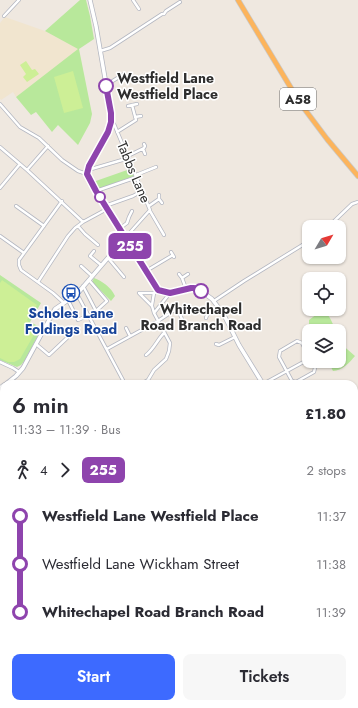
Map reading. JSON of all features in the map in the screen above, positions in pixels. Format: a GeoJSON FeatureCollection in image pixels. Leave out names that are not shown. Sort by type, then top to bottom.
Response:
{"type":"FeatureCollection","features":[{"type":"Feature","properties":{"kind":"highway","name":"A58"},"geometry":{"type":"LineString","coordinates":[[238,0],[300,103],[327,140],[358,176]]}},
{"type":"Feature","properties":{"kind":"main road"},"geometry":{"type":"LineString","coordinates":[[90,0],[111,113],[111,122],[108,132],[89,166],[88,172],[96,191],[158,290],[170,293],[194,288],[209,296],[219,308],[261,380]]}},
{"type":"Feature","properties":{"kind":"main road"},"geometry":{"type":"LineString","coordinates":[[11,380],[23,368],[55,309],[77,294],[125,238]]}},
{"type":"Feature","properties":{"kind":"street"},"geometry":{"type":"LineString","coordinates":[[4,16],[19,0]]}},
{"type":"Feature","properties":{"kind":"street"},"geometry":{"type":"LineString","coordinates":[[133,0],[139,9]]}},
{"type":"Feature","properties":{"kind":"street"},"geometry":{"type":"LineString","coordinates":[[99,51],[110,48],[164,14],[181,1]]}},
{"type":"Feature","properties":{"kind":"street"},"geometry":{"type":"LineString","coordinates":[[105,84],[124,74]]}},
{"type":"Feature","properties":{"kind":"street"},"geometry":{"type":"LineString","coordinates":[[0,104],[20,127],[38,138],[62,160],[78,172],[88,172],[128,157],[144,149]]}},
{"type":"Feature","properties":{"kind":"street"},"geometry":{"type":"LineString","coordinates":[[128,106],[138,104]]}},
{"type":"Feature","properties":{"kind":"street"},"geometry":{"type":"LineString","coordinates":[[117,132],[136,120],[132,105]]}},
{"type":"Feature","properties":{"kind":"street"},"geometry":{"type":"LineString","coordinates":[[135,117],[140,116]]}},
{"type":"Feature","properties":{"kind":"street","name":"Tabbs Lane"},"geometry":{"type":"LineString","coordinates":[[111,122],[114,124],[150,210],[125,238]]}},
{"type":"Feature","properties":{"kind":"street"},"geometry":{"type":"LineString","coordinates":[[144,144],[145,154]]}},
{"type":"Feature","properties":{"kind":"street"},"geometry":{"type":"LineString","coordinates":[[27,170],[48,146]]}},
{"type":"Feature","properties":{"kind":"street"},"geometry":{"type":"LineString","coordinates":[[0,147],[62,201],[83,222]]}},
{"type":"Feature","properties":{"kind":"street"},"geometry":{"type":"LineString","coordinates":[[0,187],[20,164]]}},
{"type":"Feature","properties":{"kind":"street"},"geometry":{"type":"LineString","coordinates":[[96,191],[156,167]]}},
{"type":"Feature","properties":{"kind":"street"},"geometry":{"type":"LineString","coordinates":[[38,282],[68,236],[78,226],[106,208],[142,191]]}},
{"type":"Feature","properties":{"kind":"street"},"geometry":{"type":"LineString","coordinates":[[159,195],[159,199],[162,203]]}},
{"type":"Feature","properties":{"kind":"street"},"geometry":{"type":"LineString","coordinates":[[149,206],[159,199]]}},
{"type":"Feature","properties":{"kind":"street"},"geometry":{"type":"LineString","coordinates":[[62,201],[19,260],[19,265],[21,270],[53,293],[64,303]]}},
{"type":"Feature","properties":{"kind":"street"},"geometry":{"type":"LineString","coordinates":[[335,220],[352,204],[358,202]]}},
{"type":"Feature","properties":{"kind":"street"},"geometry":{"type":"LineString","coordinates":[[16,206],[44,226]]}},
{"type":"Feature","properties":{"kind":"street"},"geometry":{"type":"LineString","coordinates":[[119,228],[127,222],[132,211]]}},
{"type":"Feature","properties":{"kind":"street"},"geometry":{"type":"LineString","coordinates":[[150,211],[164,235]]}},
{"type":"Feature","properties":{"kind":"street"},"geometry":{"type":"LineString","coordinates":[[78,226],[98,245]]}},
{"type":"Feature","properties":{"kind":"street"},"geometry":{"type":"LineString","coordinates":[[88,236],[92,233]]}},
{"type":"Feature","properties":{"kind":"street"},"geometry":{"type":"LineString","coordinates":[[0,236],[24,253]]}},
{"type":"Feature","properties":{"kind":"street"},"geometry":{"type":"LineString","coordinates":[[214,301],[302,245]]}},
{"type":"Feature","properties":{"kind":"street"},"geometry":{"type":"LineString","coordinates":[[94,251],[90,256],[101,266]]}},
{"type":"Feature","properties":{"kind":"street"},"geometry":{"type":"LineString","coordinates":[[145,271],[173,255]]}},
{"type":"Feature","properties":{"kind":"street"},"geometry":{"type":"LineString","coordinates":[[108,258],[124,277]]}},
{"type":"Feature","properties":{"kind":"street"},"geometry":{"type":"LineString","coordinates":[[81,266],[92,276]]}},
{"type":"Feature","properties":{"kind":"street"},"geometry":{"type":"LineString","coordinates":[[179,274],[186,289]]}},
{"type":"Feature","properties":{"kind":"street"},"geometry":{"type":"LineString","coordinates":[[182,278],[188,274]]}},
{"type":"Feature","properties":{"kind":"street"},"geometry":{"type":"LineString","coordinates":[[83,286],[96,312],[107,301],[89,280]]}},
{"type":"Feature","properties":{"kind":"street"},"geometry":{"type":"LineString","coordinates":[[152,306],[139,293],[154,293],[158,290]]}},
{"type":"Feature","properties":{"kind":"street"},"geometry":{"type":"LineString","coordinates":[[148,380],[154,370],[166,359],[170,344],[154,313],[152,306],[154,293]]}},
{"type":"Feature","properties":{"kind":"street"},"geometry":{"type":"LineString","coordinates":[[154,313],[170,293]]}},
{"type":"Feature","properties":{"kind":"street"},"geometry":{"type":"LineString","coordinates":[[77,294],[123,380]]}},
{"type":"Feature","properties":{"kind":"street"},"geometry":{"type":"LineString","coordinates":[[68,300],[78,320],[88,315]]}},
{"type":"Feature","properties":{"kind":"street"},"geometry":{"type":"LineString","coordinates":[[205,310],[207,316],[219,308]]}},
{"type":"Feature","properties":{"kind":"street"},"geometry":{"type":"LineString","coordinates":[[107,350],[176,309],[179,312],[186,329]]}},
{"type":"Feature","properties":{"kind":"street"},"geometry":{"type":"LineString","coordinates":[[126,328],[130,336]]}},
{"type":"Feature","properties":{"kind":"street"},"geometry":{"type":"LineString","coordinates":[[146,355],[151,351],[164,333]]}},
{"type":"Feature","properties":{"kind":"street"},"geometry":{"type":"LineString","coordinates":[[216,344],[219,345],[235,336]]}},
{"type":"Feature","properties":{"kind":"street"},"geometry":{"type":"LineString","coordinates":[[36,344],[49,355],[68,338]]}},
{"type":"Feature","properties":{"kind":"street"},"geometry":{"type":"LineString","coordinates":[[292,380],[279,357],[280,351],[297,341],[302,343]]}},
{"type":"Feature","properties":{"kind":"street"},"geometry":{"type":"LineString","coordinates":[[0,362],[13,368],[19,373]]}},
{"type":"Feature","properties":{"kind":"street"},"geometry":{"type":"LineString","coordinates":[[270,380],[302,362]]}},
{"type":"Feature","properties":{"kind":"street"},"geometry":{"type":"LineString","coordinates":[[300,380],[314,372],[315,368]]}},
{"type":"Feature","properties":{"kind":"shaded area"},"geometry":{"type":"Polygon","coordinates":[[[5,17],[45,31],[79,49],[16,97],[13,92],[1,100],[0,23],[5,17]]]}},
{"type":"Feature","properties":{"kind":"green space"},"geometry":{"type":"Polygon","coordinates":[[[80,0],[86,0],[94,39],[79,49],[92,114],[90,123],[78,145],[58,125],[52,132],[36,112],[31,115],[16,97],[78,49],[45,31],[80,0]]]}},
{"type":"Feature","properties":{"kind":"green space"},"geometry":{"type":"Polygon","coordinates":[[[26,61],[32,70],[35,69],[39,74],[27,82],[23,77],[26,74],[20,65],[26,61]]]}},
{"type":"Feature","properties":{"kind":"green space"},"geometry":{"type":"Polygon","coordinates":[[[73,71],[83,108],[64,113],[54,77],[73,71]]]}},
{"type":"Feature","properties":{"kind":"green space"},"geometry":{"type":"Polygon","coordinates":[[[130,169],[134,176],[98,189],[93,182],[130,169]]]}},
{"type":"Feature","properties":{"kind":"green space"},"geometry":{"type":"Polygon","coordinates":[[[0,275],[41,303],[30,322],[42,328],[25,360],[17,367],[0,360],[0,275]]]}},
{"type":"Feature","properties":{"kind":"green space"},"geometry":{"type":"Polygon","coordinates":[[[94,278],[109,287],[115,296],[111,301],[92,282],[94,278]]]}},
{"type":"Feature","properties":{"kind":"green space"},"geometry":{"type":"Polygon","coordinates":[[[2,280],[37,305],[27,320],[33,327],[35,333],[20,359],[14,362],[8,362],[0,358],[0,283],[2,280]]]}},
{"type":"Feature","properties":{"kind":"green space"},"geometry":{"type":"Polygon","coordinates":[[[314,316],[329,316],[333,324],[309,324],[309,320],[314,316]]]}},
{"type":"Feature","properties":{"kind":"green space"},"geometry":{"type":"Polygon","coordinates":[[[346,348],[355,356],[346,365],[346,348]]]}},
{"type":"Feature","properties":{"kind":"green space"},"geometry":{"type":"Polygon","coordinates":[[[332,368],[343,368],[336,371],[333,371],[332,368]]]}},
{"type":"Feature","properties":{"kind":"bus line","name":"255"},"geometry":{"type":"LineString","coordinates":[[106,86],[111,113],[111,122],[108,132],[89,166],[87,174],[158,290],[170,293],[194,288],[201,291]]}},
{"type":"Feature","properties":{"kind":"place","name":"Westfield Lane Westfield Place"},"geometry":{"type":"Point","coordinates":[106,86]}},
{"type":"Feature","properties":{"kind":"place","name":"Whitechapel Road Branch Road"},"geometry":{"type":"Point","coordinates":[201,291]}},
{"type":"Feature","properties":{"kind":"place","name":"Scholes Lane Foldings Road"},"geometry":{"type":"Point","coordinates":[71,293]}}]}
